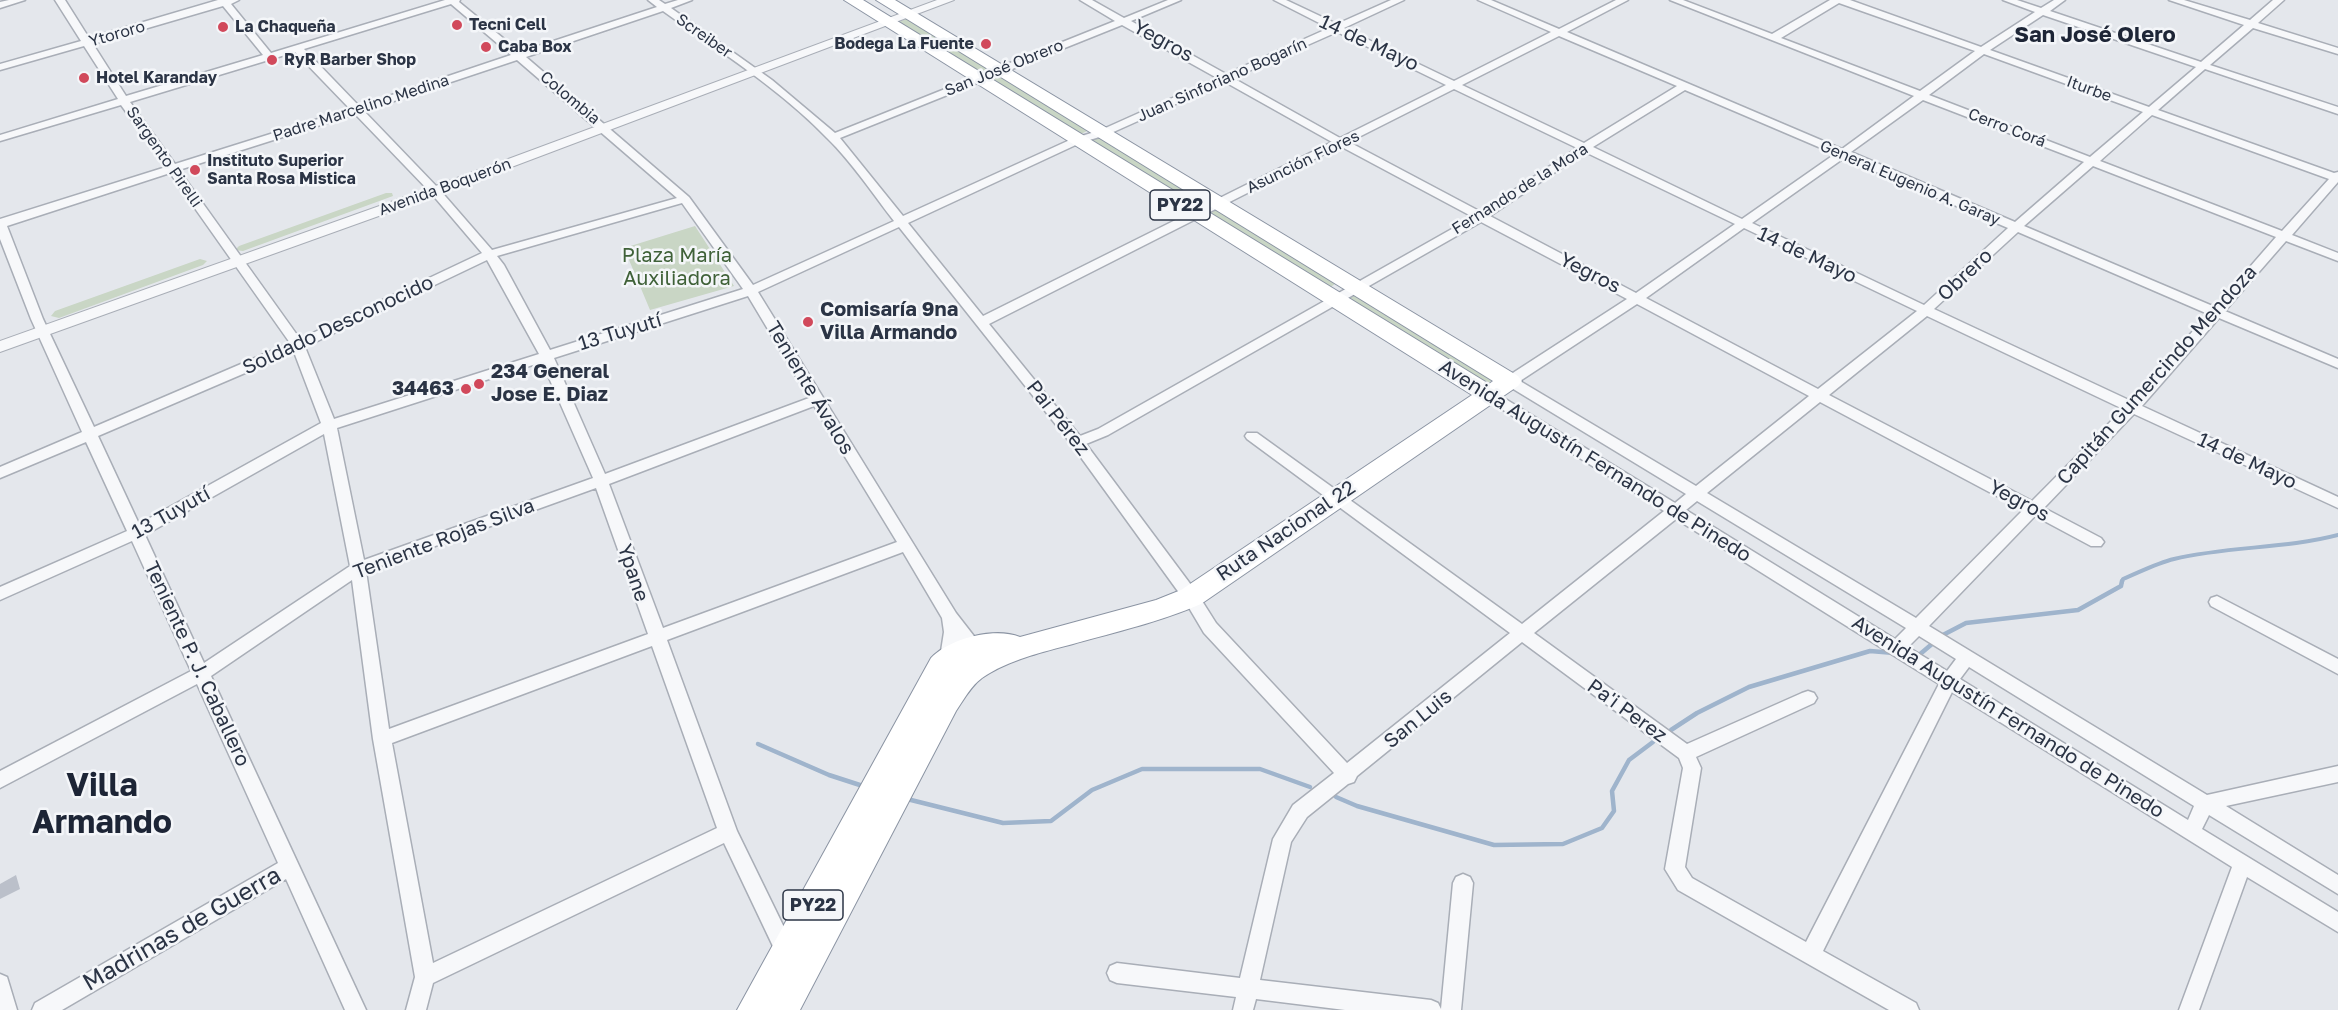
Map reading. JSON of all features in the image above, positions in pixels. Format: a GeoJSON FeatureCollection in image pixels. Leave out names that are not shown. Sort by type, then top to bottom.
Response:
{"type":"FeatureCollection","features":[{"type":"Feature","properties":{"kind":"highway","name":"Avenida Augustín Fernando de Pinedo"},"geometry":{"type":"LineString","coordinates":[[852,0],[893,9],[1105,132],[1355,287],[1500,388]]}},
{"type":"Feature","properties":{"kind":"highway","name":"Avenida Augustín Fernando de Pinedo"},"geometry":{"type":"LineString","coordinates":[[893,9],[977,79],[1076,141],[1333,300],[1500,388]]}},
{"type":"Feature","properties":{"kind":"highway","name":"Ruta Nacional 22"},"geometry":{"type":"LineString","coordinates":[[964,658],[1008,652],[1152,612],[1191,597],[1334,498],[1500,388]]}},
{"type":"Feature","properties":{"kind":"highway","name":"PY22"},"geometry":{"type":"LineString","coordinates":[[781,1010],[795,963],[885,793],[920,702],[964,658]]}},
{"type":"Feature","properties":{"kind":"highway","name":"PY22"},"geometry":{"type":"LineString","coordinates":[[754,1010],[795,963]]}},
{"type":"Feature","properties":{"kind":"street"},"geometry":{"type":"LineString","coordinates":[[0,5],[20,0]]}},
{"type":"Feature","properties":{"kind":"street","name":"Sargento Pirelli"},"geometry":{"type":"LineString","coordinates":[[60,0],[124,101],[298,345],[329,425],[358,568],[382,739],[425,977]]}},
{"type":"Feature","properties":{"kind":"street"},"geometry":{"type":"LineString","coordinates":[[0,138],[452,0]]}},
{"type":"Feature","properties":{"kind":"street","name":"Colombia"},"geometry":{"type":"LineString","coordinates":[[452,0],[605,128]]}},
{"type":"Feature","properties":{"kind":"street","name":"Screiber"},"geometry":{"type":"LineString","coordinates":[[653,0],[755,73]]}},
{"type":"Feature","properties":{"kind":"street","name":"Padre Marcelino Medina"},"geometry":{"type":"LineString","coordinates":[[0,224],[357,110],[687,0]]}},
{"type":"Feature","properties":{"kind":"street","name":"Avenida Boquerón"},"geometry":{"type":"LineString","coordinates":[[0,332],[40,325],[430,187],[605,128],[755,73],[893,9],[948,0]]}},
{"type":"Feature","properties":{"kind":"street","name":"Yegros"},"geometry":{"type":"LineString","coordinates":[[1085,0],[1342,143],[2096,542]]}},
{"type":"Feature","properties":{"kind":"street","name":"San José Obrero"},"geometry":{"type":"LineString","coordinates":[[833,136],[1176,0]]}},
{"type":"Feature","properties":{"kind":"street","name":"14 de Mayo"},"geometry":{"type":"LineString","coordinates":[[1279,0],[1586,147],[1742,225],[2338,503]]}},
{"type":"Feature","properties":{"kind":"street","name":"Juan Sinforiano Bogarín"},"geometry":{"type":"LineString","coordinates":[[1076,141],[1105,132],[1399,0]]}},
{"type":"Feature","properties":{"kind":"street","name":"General Eugenio A. Garay"},"geometry":{"type":"LineString","coordinates":[[1483,0],[2338,364]]}},
{"type":"Feature","properties":{"kind":"street","name":"Asunción Flores"},"geometry":{"type":"LineString","coordinates":[[982,322],[1623,0]]}},
{"type":"Feature","properties":{"kind":"street","name":"Cerro Corá"},"geometry":{"type":"LineString","coordinates":[[1675,0],[2338,257]]}},
{"type":"Feature","properties":{"kind":"street"},"geometry":{"type":"LineString","coordinates":[[1773,38],[1839,0]]}},
{"type":"Feature","properties":{"kind":"street","name":"Iturbe"},"geometry":{"type":"LineString","coordinates":[[1839,0],[2337,177]]}},
{"type":"Feature","properties":{"kind":"street"},"geometry":{"type":"LineString","coordinates":[[2008,0],[2338,111]]}},
{"type":"Feature","properties":{"kind":"street"},"geometry":{"type":"LineString","coordinates":[[1500,388],[1638,298],[1843,153],[1920,94],[2060,0]]}},
{"type":"Feature","properties":{"kind":"street"},"geometry":{"type":"LineString","coordinates":[[2174,0],[2338,51]]}},
{"type":"Feature","properties":{"kind":"street","name":"Obrero"},"geometry":{"type":"LineString","coordinates":[[1696,493],[1821,396],[1925,311],[2015,228],[2279,0]]}},
{"type":"Feature","properties":{"kind":"street"},"geometry":{"type":"LineString","coordinates":[[227,1],[269,56]]}},
{"type":"Feature","properties":{"kind":"street","name":"Ytororo"},"geometry":{"type":"LineString","coordinates":[[0,67],[227,1]]}},
{"type":"Feature","properties":{"kind":"street","name":"Ypane"},"geometry":{"type":"LineString","coordinates":[[297,48],[430,187],[498,265],[546,355],[601,481],[728,832],[795,963]]}},
{"type":"Feature","properties":{"kind":"street","name":"Pai Pérez"},"geometry":{"type":"LineString","coordinates":[[755,73],[833,136],[1077,442],[1191,597],[1210,628],[1348,776]]}},
{"type":"Feature","properties":{"kind":"street","name":"Fernando de la Mora"},"geometry":{"type":"LineString","coordinates":[[1077,442],[1102,432],[1481,217],[1586,147],[1683,87]]}},
{"type":"Feature","properties":{"kind":"street","name":"Teniente Ávalos"},"geometry":{"type":"LineString","coordinates":[[605,128],[685,199],[751,291],[950,617],[964,658]]}},
{"type":"Feature","properties":{"kind":"street","name":"13 Tuyutí"},"geometry":{"type":"LineString","coordinates":[[0,594],[136,533],[329,425],[751,291],[1076,141]]}},
{"type":"Feature","properties":{"kind":"street","name":"Capitán Gumercindo Mendoza"},"geometry":{"type":"LineString","coordinates":[[1897,648],[1916,626],[2132,408],[2214,312],[2337,177]]}},
{"type":"Feature","properties":{"kind":"street","name":"Soldado Desconocido"},"geometry":{"type":"LineString","coordinates":[[0,473],[298,345],[490,254],[685,199]]}},
{"type":"Feature","properties":{"kind":"street","name":"Teniente P. J. Caballero"},"geometry":{"type":"LineString","coordinates":[[0,224],[40,325],[356,1010]]}},
{"type":"Feature","properties":{"kind":"street","name":"Avenida Boquerón"},"geometry":{"type":"LineString","coordinates":[[0,347],[40,325]]}},
{"type":"Feature","properties":{"kind":"street","name":"Avenida Augustín Fernando de Pinedo"},"geometry":{"type":"LineString","coordinates":[[1500,388],[1696,493],[2338,885]]}},
{"type":"Feature","properties":{"kind":"street","name":"Avenida Augustín Fernando de Pinedo"},"geometry":{"type":"LineString","coordinates":[[1500,388],[1676,509],[2338,922]]}},
{"type":"Feature","properties":{"kind":"street","name":"Teniente Rojas Silva"},"geometry":{"type":"LineString","coordinates":[[0,780],[201,674],[358,568],[818,400]]}},
{"type":"Feature","properties":{"kind":"street","name":"Pa'i Perez"},"geometry":{"type":"LineString","coordinates":[[1252,435],[1334,498],[1686,753],[1692,768],[1675,869],[1685,884],[1909,1010]]}},
{"type":"Feature","properties":{"kind":"street","name":"San Luis"},"geometry":{"type":"LineString","coordinates":[[1243,1010],[1282,839],[1300,811],[1348,776],[1696,493]]}},
{"type":"Feature","properties":{"kind":"street"},"geometry":{"type":"LineString","coordinates":[[382,739],[906,545]]}},
{"type":"Feature","properties":{"kind":"street"},"geometry":{"type":"LineString","coordinates":[[2217,602],[2338,667]]}},
{"type":"Feature","properties":{"kind":"street"},"geometry":{"type":"LineString","coordinates":[[950,617],[952,632],[964,658]]}},
{"type":"Feature","properties":{"kind":"street"},"geometry":{"type":"LineString","coordinates":[[1810,955],[1949,681],[1966,658]]}},
{"type":"Feature","properties":{"kind":"street"},"geometry":{"type":"LineString","coordinates":[[1686,753],[1808,698]]}},
{"type":"Feature","properties":{"kind":"street"},"geometry":{"type":"LineString","coordinates":[[2192,831],[2205,803],[2338,774]]}},
{"type":"Feature","properties":{"kind":"street"},"geometry":{"type":"LineString","coordinates":[[416,1010],[425,977],[728,832]]}},
{"type":"Feature","properties":{"kind":"street"},"geometry":{"type":"LineString","coordinates":[[2189,1010],[2243,863]]}},
{"type":"Feature","properties":{"kind":"street","name":"Madrinas de Guerra"},"geometry":{"type":"LineString","coordinates":[[42,1010],[291,866]]}},
{"type":"Feature","properties":{"kind":"street"},"geometry":{"type":"LineString","coordinates":[[1450,1010],[1463,883]]}},
{"type":"Feature","properties":{"kind":"street"},"geometry":{"type":"LineString","coordinates":[[1117,973],[1431,1010]]}},
{"type":"Feature","properties":{"kind":"street"},"geometry":{"type":"LineString","coordinates":[[0,984],[7,1010]]}},
{"type":"Feature","properties":{"kind":"green space"},"geometry":{"type":"Polygon","coordinates":[[[906,19],[989,69],[979,73],[896,23],[906,19]]]}},
{"type":"Feature","properties":{"kind":"green space"},"geometry":{"type":"Polygon","coordinates":[[[998,76],[1089,130],[1077,136],[987,81],[998,76]]]}},
{"type":"Feature","properties":{"kind":"green space"},"geometry":{"type":"Polygon","coordinates":[[[1098,137],[1206,201],[1194,208],[1085,143],[1098,137]]]}},
{"type":"Feature","properties":{"kind":"green space"},"geometry":{"type":"Polygon","coordinates":[[[386,193],[392,193],[393,196],[243,251],[235,250],[239,246],[386,193]]]}},
{"type":"Feature","properties":{"kind":"green space"},"geometry":{"type":"Polygon","coordinates":[[[1218,209],[1338,282],[1326,290],[1205,216],[1218,209]]]}},
{"type":"Feature","properties":{"kind":"green space","name":"Plaza María Auxiliadora"},"geometry":{"type":"Polygon","coordinates":[[[695,226],[734,286],[650,310],[624,248],[695,226]]]}},
{"type":"Feature","properties":{"kind":"green space"},"geometry":{"type":"Polygon","coordinates":[[[200,259],[207,261],[203,265],[59,318],[51,316],[55,311],[200,259]]]}},
{"type":"Feature","properties":{"kind":"green space"},"geometry":{"type":"Polygon","coordinates":[[[1350,291],[1496,378],[1480,388],[1337,299],[1350,291]]]}},
{"type":"Feature","properties":{"kind":"building"},"geometry":{"type":"Polygon","coordinates":[[[16,875],[20,889],[0,899],[0,884],[16,875]]]}},
{"type":"Feature","properties":{"kind":"waterway"},"geometry":{"type":"LineString","coordinates":[[2122,582],[2123,579],[2174,559],[2298,543],[2338,535]]}},
{"type":"Feature","properties":{"kind":"waterway"},"geometry":{"type":"LineString","coordinates":[[1941,636],[1966,623],[2078,610],[2121,586],[2122,581]]}},
{"type":"Feature","properties":{"kind":"waterway"},"geometry":{"type":"LineString","coordinates":[[1919,655],[1932,644]]}},
{"type":"Feature","properties":{"kind":"waterway"},"geometry":{"type":"LineString","coordinates":[[1671,730],[1697,713],[1749,687],[1870,651],[1894,653]]}},
{"type":"Feature","properties":{"kind":"waterway"},"geometry":{"type":"LineString","coordinates":[[1336,797],[1357,806],[1494,845],[1563,844],[1602,828],[1614,811],[1612,791],[1629,760],[1653,742]]}},
{"type":"Feature","properties":{"kind":"waterway"},"geometry":{"type":"LineString","coordinates":[[758,744],[829,775],[866,787]]}},
{"type":"Feature","properties":{"kind":"waterway"},"geometry":{"type":"LineString","coordinates":[[907,799],[1003,823],[1051,821],[1092,790],[1142,769],[1260,769],[1310,787]]}},
{"type":"Feature","properties":{"kind":"place","name":"Tecni Cell"},"geometry":{"type":"Point","coordinates":[457,25]}},
{"type":"Feature","properties":{"kind":"place","name":"La Chaqueña"},"geometry":{"type":"Point","coordinates":[223,27]}},
{"type":"Feature","properties":{"kind":"place","name":"Bodega La Fuente"},"geometry":{"type":"Point","coordinates":[986,44]}},
{"type":"Feature","properties":{"kind":"place","name":"Caba Box"},"geometry":{"type":"Point","coordinates":[486,47]}},
{"type":"Feature","properties":{"kind":"place","name":"RyR Barber Shop"},"geometry":{"type":"Point","coordinates":[272,60]}},
{"type":"Feature","properties":{"kind":"place","name":"Hotel Karanday"},"geometry":{"type":"Point","coordinates":[84,78]}},
{"type":"Feature","properties":{"kind":"place","name":"Instituto Superior Santa Rosa Mistica"},"geometry":{"type":"Point","coordinates":[195,170]}},
{"type":"Feature","properties":{"kind":"place","name":"Comisaría 9na Villa Armando"},"geometry":{"type":"Point","coordinates":[808,322]}},
{"type":"Feature","properties":{"kind":"place","name":"234 General Jose E. Diaz"},"geometry":{"type":"Point","coordinates":[479,384]}},
{"type":"Feature","properties":{"kind":"place","name":"34463"},"geometry":{"type":"Point","coordinates":[466,389]}},
{"type":"Feature","properties":{"kind":"district","name":"San José Olero"},"geometry":{"type":"Point","coordinates":[2095,35]}},
{"type":"Feature","properties":{"kind":"district","name":"Villa Armando"},"geometry":{"type":"Point","coordinates":[102,804]}}]}
